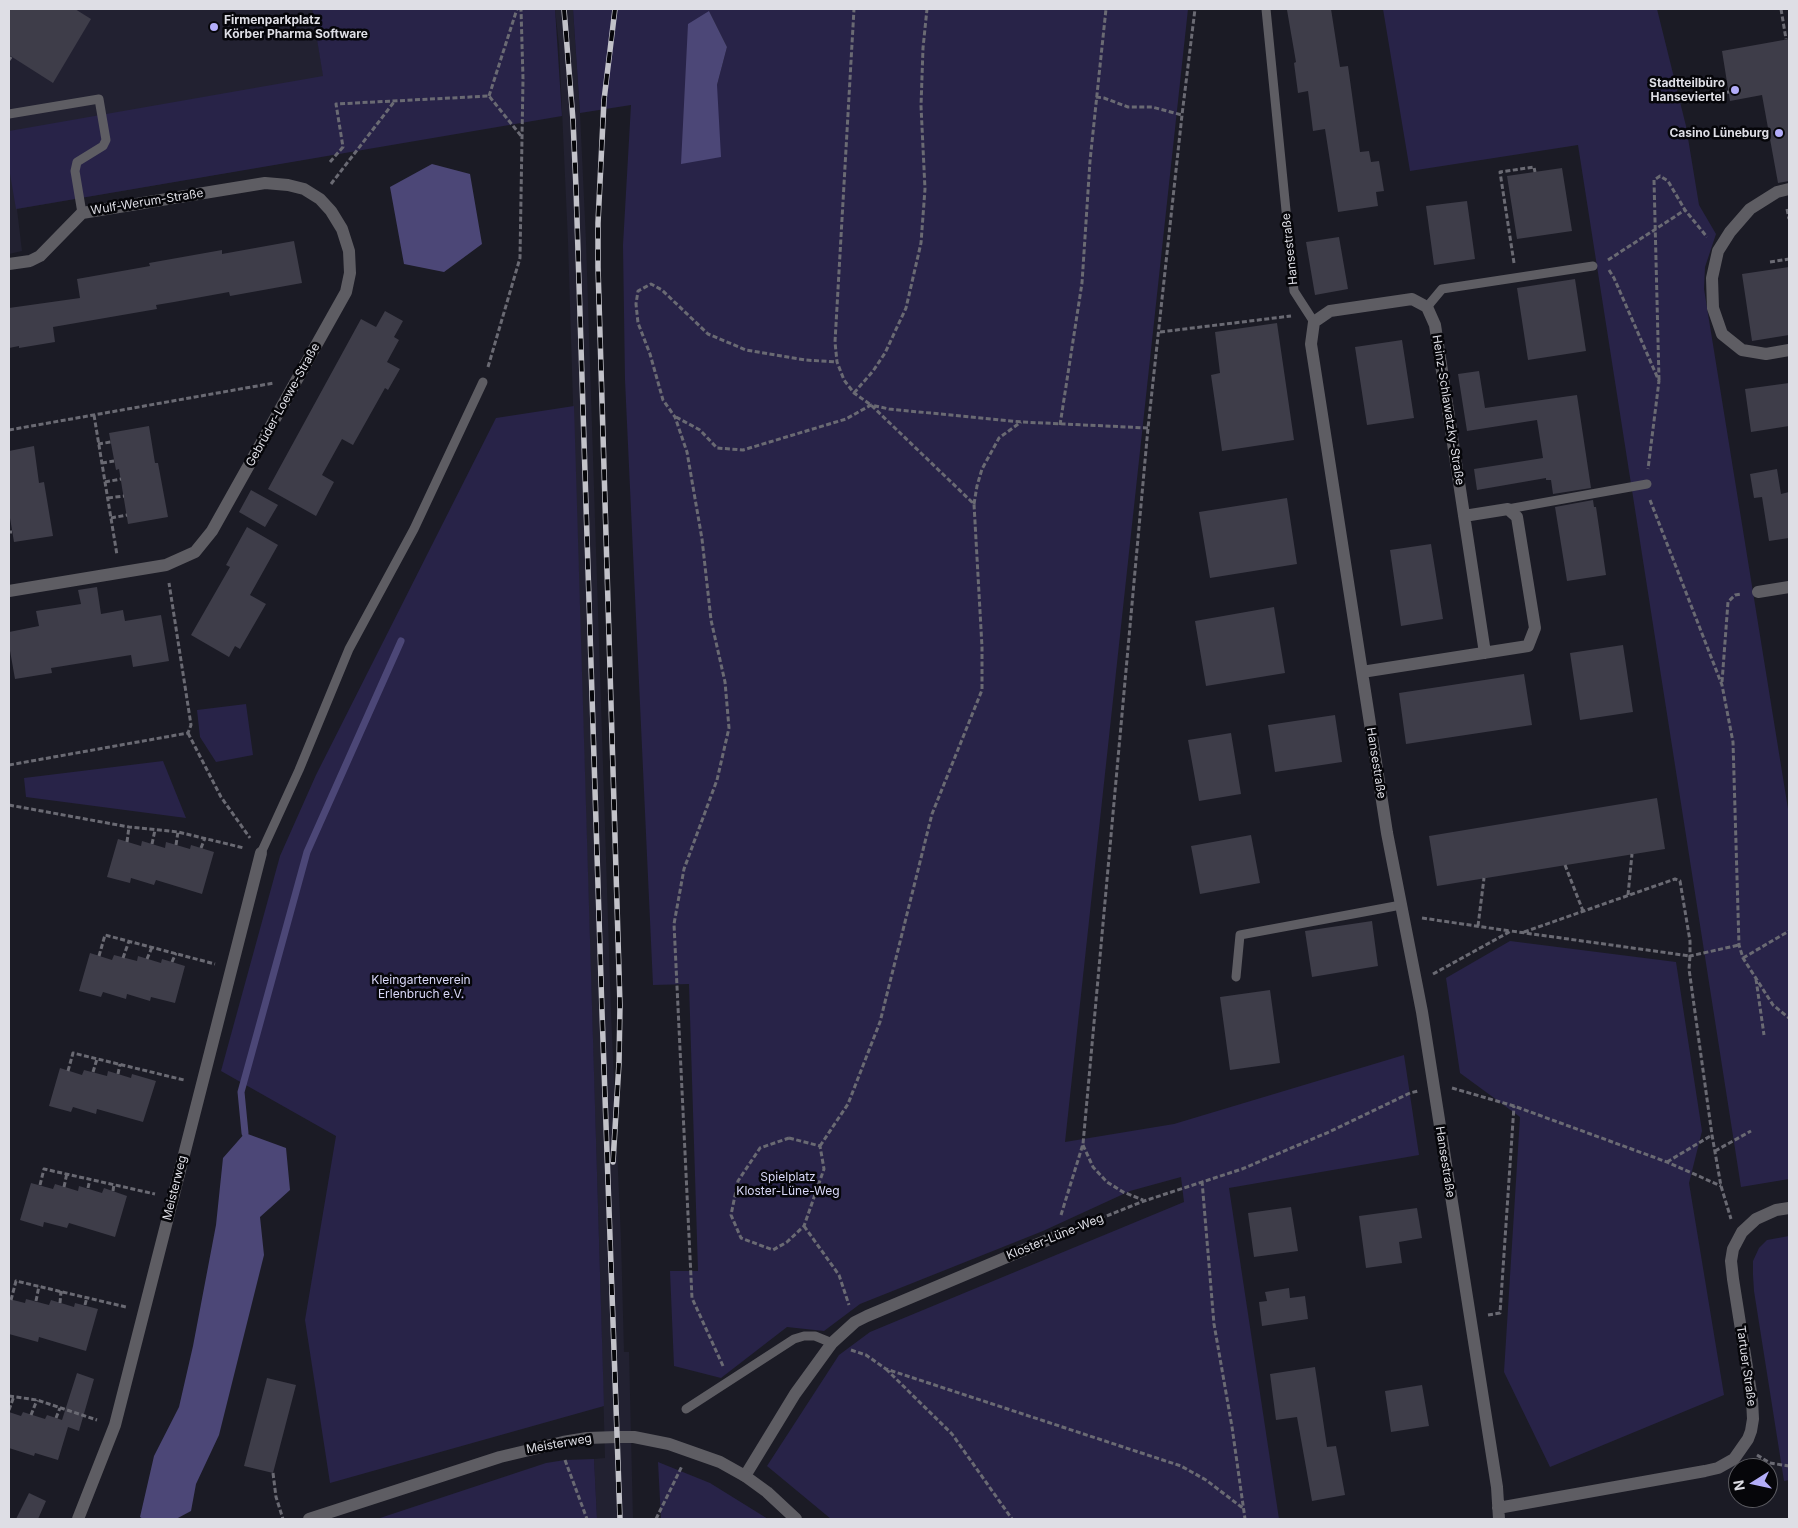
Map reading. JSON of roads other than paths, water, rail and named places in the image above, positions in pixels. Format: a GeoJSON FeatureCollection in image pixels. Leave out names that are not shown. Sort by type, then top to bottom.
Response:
{"type":"FeatureCollection","features":[{"type":"Feature","properties":{"kind":"street","name":"Wulf-Werum-Straße"},"geometry":{"type":"LineString","coordinates":[[9,264],[40,256],[82,213],[265,184],[288,185],[304,189]]}},
{"type":"Feature","properties":{"kind":"street","name":"Gebrüder-Loewe-Straße"},"geometry":{"type":"LineString","coordinates":[[9,591],[166,565],[195,552],[212,531],[346,292],[350,273],[349,251],[342,229],[331,211],[320,199],[304,189]]}},
{"type":"Feature","properties":{"kind":"street"},"geometry":{"type":"LineString","coordinates":[[1789,189],[1777,192],[1750,209],[1730,232],[1718,251],[1712,278],[1713,308],[1722,334],[1742,350],[1766,354],[1789,350]]}},
{"type":"Feature","properties":{"kind":"street"},"geometry":{"type":"LineString","coordinates":[[1314,322],[1330,311],[1412,299],[1427,307]]}},
{"type":"Feature","properties":{"kind":"street","name":"Heinz-Schlawatzky-Straße"},"geometry":{"type":"LineString","coordinates":[[1427,307],[1435,325],[1486,653]]}},
{"type":"Feature","properties":{"kind":"street","name":"Hansestraße"},"geometry":{"type":"LineString","coordinates":[[1314,322],[1311,344],[1387,833],[1434,1088],[1496,1487],[1498,1514]]}},
{"type":"Feature","properties":{"kind":"street"},"geometry":{"type":"LineString","coordinates":[[1362,672],[1528,646],[1535,628],[1516,517],[1508,509],[1464,516]]}},
{"type":"Feature","properties":{"kind":"street"},"geometry":{"type":"LineString","coordinates":[[1758,592],[1789,587]]}},
{"type":"Feature","properties":{"kind":"street","name":"Meisterweg"},"geometry":{"type":"LineString","coordinates":[[78,1519],[115,1425],[262,853]]}},
{"type":"Feature","properties":{"kind":"street","name":"Tartuer Straße"},"geometry":{"type":"LineString","coordinates":[[1498,1514],[1705,1471],[1728,1463],[1744,1446],[1751,1431],[1752,1409],[1731,1261],[1733,1249],[1737,1239],[1748,1225],[1756,1219],[1776,1210],[1789,1208]]}},
{"type":"Feature","properties":{"kind":"street","name":"Kloster-Lüne-Weg"},"geometry":{"type":"LineString","coordinates":[[745,1476],[794,1394],[832,1343],[855,1322],[1064,1233]]}},
{"type":"Feature","properties":{"kind":"street","name":"Meisterweg"},"geometry":{"type":"LineString","coordinates":[[309,1519],[500,1457],[587,1438],[634,1437],[690,1450],[720,1462],[745,1476],[767,1492],[796,1519]]}},
{"type":"Feature","properties":{"kind":"lane","name":"Hansestraße"},"geometry":{"type":"LineString","coordinates":[[1266,9],[1294,291],[1314,322]]}},
{"type":"Feature","properties":{"kind":"lane"},"geometry":{"type":"LineString","coordinates":[[9,114],[99,99],[106,140],[103,146],[77,162],[74,172],[82,213]]}},
{"type":"Feature","properties":{"kind":"lane"},"geometry":{"type":"LineString","coordinates":[[1427,307],[1442,289],[1593,266]]}},
{"type":"Feature","properties":{"kind":"lane"},"geometry":{"type":"LineString","coordinates":[[262,853],[349,649],[414,529],[483,382]]}},
{"type":"Feature","properties":{"kind":"lane"},"geometry":{"type":"LineString","coordinates":[[1508,509],[1647,484]]}},
{"type":"Feature","properties":{"kind":"lane"},"geometry":{"type":"LineString","coordinates":[[1236,976],[1240,935],[1401,905]]}},
{"type":"Feature","properties":{"kind":"lane"},"geometry":{"type":"LineString","coordinates":[[686,1409],[794,1339],[804,1336],[815,1336],[832,1343]]}},
{"type":"Feature","properties":{"kind":"waterway"},"geometry":{"type":"LineString","coordinates":[[245,1133],[241,1092],[307,852],[401,641]]}},
{"type":"Feature","properties":{"kind":"railway"},"geometry":{"type":"LineString","coordinates":[[564,9],[573,120],[576,188],[620,1519]]}},
{"type":"Feature","properties":{"kind":"railway"},"geometry":{"type":"LineString","coordinates":[[613,1162],[619,1063],[620,1005],[598,223],[604,100],[615,9]]}},
{"type":"Feature","properties":{"kind":"place","name":"Firmenparkplatz Körber Pharma Software"},"geometry":{"type":"Point","coordinates":[214,27]}},
{"type":"Feature","properties":{"kind":"place","name":"Stadtteilbüro Hanseviertel"},"geometry":{"type":"Point","coordinates":[1735,90]}},
{"type":"Feature","properties":{"kind":"place","name":"Casino Lüneburg"},"geometry":{"type":"Point","coordinates":[1779,133]}},
{"type":"Feature","properties":{"kind":"park label","name":"Kleingartenverein Erlenbruch e.V."},"geometry":{"type":"Point","coordinates":[421,987]}},
{"type":"Feature","properties":{"kind":"park label","name":"Spielplatz Kloster-Lüne-Weg"},"geometry":{"type":"Point","coordinates":[788,1184]}}]}
